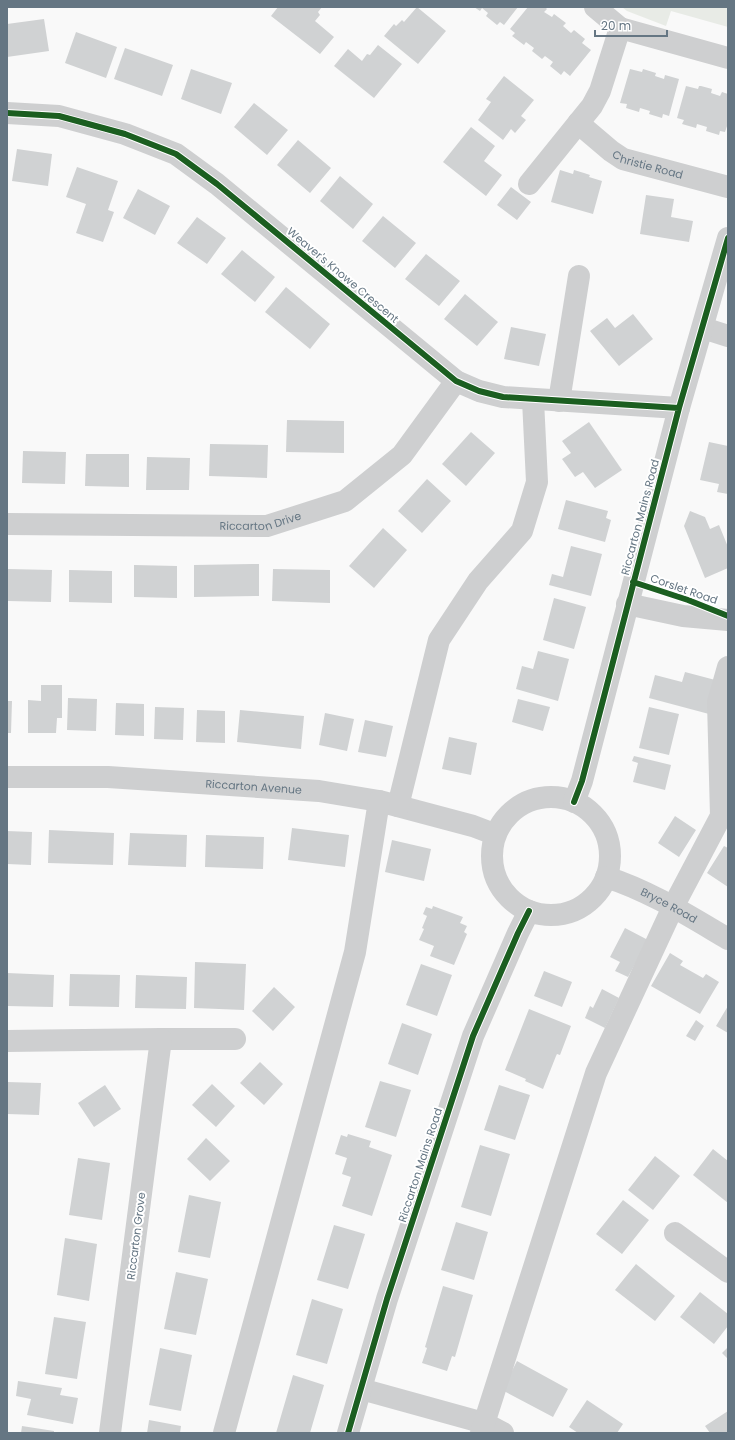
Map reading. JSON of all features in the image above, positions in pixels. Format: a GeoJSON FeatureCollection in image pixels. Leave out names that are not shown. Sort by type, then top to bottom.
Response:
{"type":"FeatureCollection","features":[{"type":"Feature","properties":{"kind":"street"},"geometry":{"type":"LineString","coordinates":[[596,7],[620,28],[728,58]]}},
{"type":"Feature","properties":{"kind":"street"},"geometry":{"type":"LineString","coordinates":[[529,184],[592,106],[600,91],[620,28]]}},
{"type":"Feature","properties":{"kind":"street","name":"Weaver's Knowe Crescent"},"geometry":{"type":"LineString","coordinates":[[7,113],[59,116],[125,134],[176,154],[217,184],[456,381],[479,391],[503,397],[679,408]]}},
{"type":"Feature","properties":{"kind":"street","name":"Christie Road"},"geometry":{"type":"LineString","coordinates":[[578,123],[611,151],[623,159],[728,187]]}},
{"type":"Feature","properties":{"kind":"street","name":"Riccarton Mains Road"},"geometry":{"type":"LineString","coordinates":[[574,802],[582,781],[679,408],[728,238]]}},
{"type":"Feature","properties":{"kind":"street"},"geometry":{"type":"LineString","coordinates":[[559,401],[579,276]]}},
{"type":"Feature","properties":{"kind":"street"},"geometry":{"type":"LineString","coordinates":[[703,328],[728,336]]}},
{"type":"Feature","properties":{"kind":"street","name":"Riccarton Drive"},"geometry":{"type":"LineString","coordinates":[[7,524],[267,526],[338,504],[345,501],[402,455],[456,381]]}},
{"type":"Feature","properties":{"kind":"street"},"geometry":{"type":"LineString","coordinates":[[224,1433],[355,952],[389,804],[439,640],[478,581],[522,531],[537,482],[534,400]]}},
{"type":"Feature","properties":{"kind":"street","name":"Corslet Road"},"geometry":{"type":"LineString","coordinates":[[627,604],[683,616],[728,620]]}},
{"type":"Feature","properties":{"kind":"street"},"geometry":{"type":"LineString","coordinates":[[361,1389],[489,1430],[596,1073],[673,907],[721,816],[718,702],[728,667]]}},
{"type":"Feature","properties":{"kind":"street","name":"Riccarton Avenue"},"geometry":{"type":"LineString","coordinates":[[7,777],[108,777],[319,791],[389,804],[473,826],[494,834]]}},
{"type":"Feature","properties":{"kind":"street"},"geometry":{"type":"LineString","coordinates":[[557,797],[574,802],[590,811],[601,825],[608,842],[610,860],[606,877],[597,893],[583,905],[566,913],[547,914],[529,910],[512,901],[500,886],[493,869],[492,850],[494,834],[507,816],[521,805],[538,798],[557,797]]}},
{"type":"Feature","properties":{"kind":"street","name":"Bryce Road"},"geometry":{"type":"LineString","coordinates":[[606,877],[628,884],[673,907],[728,939]]}},
{"type":"Feature","properties":{"kind":"street","name":"Riccarton Mains Road"},"geometry":{"type":"LineString","coordinates":[[348,1433],[387,1299],[474,1036],[529,910]]}},
{"type":"Feature","properties":{"kind":"street","name":"Riccarton Grove"},"geometry":{"type":"LineString","coordinates":[[110,1433],[162,1039]]}},
{"type":"Feature","properties":{"kind":"street"},"geometry":{"type":"LineString","coordinates":[[7,1041],[235,1039]]}},
{"type":"Feature","properties":{"kind":"street"},"geometry":{"type":"LineString","coordinates":[[675,1233],[728,1272]]}},
{"type":"Feature","properties":{"kind":"shaded area"},"geometry":{"type":"Polygon","coordinates":[[[622,7],[728,7],[728,27],[671,11],[666,26],[627,11],[622,7]]]}},
{"type":"Feature","properties":{"kind":"building"},"geometry":{"type":"Polygon","coordinates":[[[278,7],[322,7],[318,12],[320,15],[315,21],[334,37],[320,54],[271,16],[278,7]]]}},
{"type":"Feature","properties":{"kind":"building"},"geometry":{"type":"Polygon","coordinates":[[[417,7],[446,31],[418,64],[384,36],[394,24],[396,26],[402,20],[404,22],[417,7]]]}},
{"type":"Feature","properties":{"kind":"building"},"geometry":{"type":"Polygon","coordinates":[[[474,7],[518,7],[504,25],[500,22],[497,25],[486,16],[488,13],[482,8],[480,11],[474,7]]]}},
{"type":"Feature","properties":{"kind":"building"},"geometry":{"type":"Polygon","coordinates":[[[528,7],[545,7],[547,9],[544,12],[552,17],[554,14],[566,23],[563,26],[571,33],[574,30],[585,39],[582,43],[591,50],[570,76],[564,71],[561,75],[550,66],[553,62],[545,56],[542,59],[532,51],[534,48],[526,42],[524,45],[512,36],[515,33],[510,29],[528,7]]]}},
{"type":"Feature","properties":{"kind":"building"},"geometry":{"type":"Polygon","coordinates":[[[44,19],[49,51],[7,57],[7,24],[44,19]]]}},
{"type":"Feature","properties":{"kind":"building"},"geometry":{"type":"Polygon","coordinates":[[[76,32],[117,47],[106,78],[65,63],[76,32]]]}},
{"type":"Feature","properties":{"kind":"building"},"geometry":{"type":"Polygon","coordinates":[[[378,45],[402,64],[374,98],[334,66],[348,49],[362,61],[367,54],[370,55],[378,45]]]}},
{"type":"Feature","properties":{"kind":"building"},"geometry":{"type":"Polygon","coordinates":[[[125,48],[173,65],[162,96],[114,79],[125,48]]]}},
{"type":"Feature","properties":{"kind":"building"},"geometry":{"type":"Polygon","coordinates":[[[191,69],[232,83],[221,114],[181,99],[191,69]]]}},
{"type":"Feature","properties":{"kind":"building"},"geometry":{"type":"Polygon","coordinates":[[[630,69],[642,72],[643,69],[656,73],[655,76],[664,79],[665,75],[679,79],[669,116],[663,114],[662,118],[649,114],[650,111],[640,108],[639,112],[626,108],[627,104],[620,103],[630,69]]]}},
{"type":"Feature","properties":{"kind":"building"},"geometry":{"type":"Polygon","coordinates":[[[504,76],[534,100],[521,116],[526,120],[515,133],[511,129],[503,140],[478,120],[491,102],[486,99],[504,76]]]}},
{"type":"Feature","properties":{"kind":"building"},"geometry":{"type":"Polygon","coordinates":[[[686,86],[698,89],[699,86],[701,86],[712,89],[711,93],[720,96],[722,92],[728,94],[728,123],[725,132],[720,131],[719,135],[706,131],[707,127],[697,124],[696,128],[682,124],[684,120],[677,118],[686,86]]]}},
{"type":"Feature","properties":{"kind":"building"},"geometry":{"type":"Polygon","coordinates":[[[254,103],[288,130],[267,155],[234,127],[254,103]]]}},
{"type":"Feature","properties":{"kind":"building"},"geometry":{"type":"Polygon","coordinates":[[[471,127],[495,146],[484,161],[502,175],[486,196],[443,162],[471,127]]]}},
{"type":"Feature","properties":{"kind":"building"},"geometry":{"type":"Polygon","coordinates":[[[298,140],[331,168],[310,193],[277,165],[298,140]]]}},
{"type":"Feature","properties":{"kind":"building"},"geometry":{"type":"Polygon","coordinates":[[[17,149],[52,154],[48,186],[12,181],[17,149]]]}},
{"type":"Feature","properties":{"kind":"building"},"geometry":{"type":"Polygon","coordinates":[[[77,167],[118,181],[108,210],[114,212],[103,242],[76,233],[86,204],[66,197],[77,167]]]}},
{"type":"Feature","properties":{"kind":"building"},"geometry":{"type":"Polygon","coordinates":[[[560,170],[573,174],[574,170],[602,181],[593,214],[551,202],[560,170]]]}},
{"type":"Feature","properties":{"kind":"building"},"geometry":{"type":"Polygon","coordinates":[[[340,176],[373,204],[353,229],[320,201],[340,176]]]}},
{"type":"Feature","properties":{"kind":"building"},"geometry":{"type":"Polygon","coordinates":[[[511,187],[531,202],[517,220],[497,205],[511,187]]]}},
{"type":"Feature","properties":{"kind":"building"},"geometry":{"type":"Polygon","coordinates":[[[138,189],[170,206],[155,235],[123,218],[138,189]]]}},
{"type":"Feature","properties":{"kind":"building"},"geometry":{"type":"Polygon","coordinates":[[[646,195],[674,199],[671,217],[693,221],[689,242],[640,234],[646,195]]]}},
{"type":"Feature","properties":{"kind":"building"},"geometry":{"type":"Polygon","coordinates":[[[383,216],[416,243],[395,268],[362,241],[383,216]]]}},
{"type":"Feature","properties":{"kind":"building"},"geometry":{"type":"Polygon","coordinates":[[[197,217],[226,238],[207,264],[177,243],[197,217]]]}},
{"type":"Feature","properties":{"kind":"building"},"geometry":{"type":"Polygon","coordinates":[[[242,250],[275,277],[255,302],[221,274],[242,250]]]}},
{"type":"Feature","properties":{"kind":"building"},"geometry":{"type":"Polygon","coordinates":[[[426,254],[460,281],[439,306],[405,279],[426,254]]]}},
{"type":"Feature","properties":{"kind":"building"},"geometry":{"type":"Polygon","coordinates":[[[286,287],[330,324],[310,349],[265,312],[286,287]]]}},
{"type":"Feature","properties":{"kind":"building"},"geometry":{"type":"Polygon","coordinates":[[[465,294],[498,322],[477,346],[444,319],[465,294]]]}},
{"type":"Feature","properties":{"kind":"building"},"geometry":{"type":"Polygon","coordinates":[[[633,314],[653,339],[619,366],[590,331],[607,318],[615,328],[633,314]]]}},
{"type":"Feature","properties":{"kind":"building"},"geometry":{"type":"Polygon","coordinates":[[[511,327],[546,334],[539,366],[504,359],[511,327]]]}},
{"type":"Feature","properties":{"kind":"building"},"geometry":{"type":"Polygon","coordinates":[[[287,420],[344,421],[344,453],[286,452],[287,420]]]}},
{"type":"Feature","properties":{"kind":"building"},"geometry":{"type":"Polygon","coordinates":[[[589,422],[622,470],[595,488],[583,472],[575,477],[562,459],[571,453],[562,441],[589,422]]]}},
{"type":"Feature","properties":{"kind":"building"},"geometry":{"type":"Polygon","coordinates":[[[471,432],[495,453],[466,486],[442,464],[471,432]]]}},
{"type":"Feature","properties":{"kind":"building"},"geometry":{"type":"Polygon","coordinates":[[[709,442],[728,446],[728,494],[717,492],[719,484],[700,480],[709,442]]]}},
{"type":"Feature","properties":{"kind":"building"},"geometry":{"type":"Polygon","coordinates":[[[210,444],[268,445],[267,478],[209,476],[210,444]]]}},
{"type":"Feature","properties":{"kind":"building"},"geometry":{"type":"Polygon","coordinates":[[[23,451],[66,452],[65,484],[22,483],[23,451]]]}},
{"type":"Feature","properties":{"kind":"building"},"geometry":{"type":"Polygon","coordinates":[[[86,454],[129,454],[129,487],[85,486],[86,454]]]}},
{"type":"Feature","properties":{"kind":"building"},"geometry":{"type":"Polygon","coordinates":[[[147,457],[190,458],[189,490],[146,490],[147,457]]]}},
{"type":"Feature","properties":{"kind":"building"},"geometry":{"type":"Polygon","coordinates":[[[427,479],[451,501],[422,533],[398,511],[427,479]]]}},
{"type":"Feature","properties":{"kind":"building"},"geometry":{"type":"Polygon","coordinates":[[[566,500],[608,511],[606,518],[611,520],[605,542],[558,529],[566,500]]]}},
{"type":"Feature","properties":{"kind":"building"},"geometry":{"type":"Polygon","coordinates":[[[690,511],[705,517],[710,529],[719,525],[728,547],[728,568],[705,578],[684,526],[690,511]]]}},
{"type":"Feature","properties":{"kind":"building"},"geometry":{"type":"Polygon","coordinates":[[[383,528],[407,550],[374,588],[349,566],[383,528]]]}},
{"type":"Feature","properties":{"kind":"building"},"geometry":{"type":"Polygon","coordinates":[[[571,546],[602,554],[591,596],[549,585],[552,574],[563,577],[571,546]]]}},
{"type":"Feature","properties":{"kind":"building"},"geometry":{"type":"Polygon","coordinates":[[[259,564],[259,596],[194,597],[194,565],[259,564]]]}},
{"type":"Feature","properties":{"kind":"building"},"geometry":{"type":"Polygon","coordinates":[[[134,565],[177,566],[177,598],[134,597],[134,565]]]}},
{"type":"Feature","properties":{"kind":"building"},"geometry":{"type":"Polygon","coordinates":[[[8,569],[52,570],[51,602],[8,601],[8,569]]]}},
{"type":"Feature","properties":{"kind":"building"},"geometry":{"type":"Polygon","coordinates":[[[273,569],[330,570],[330,603],[272,601],[273,569]]]}},
{"type":"Feature","properties":{"kind":"building"},"geometry":{"type":"Polygon","coordinates":[[[69,570],[112,571],[112,603],[69,602],[69,570]]]}},
{"type":"Feature","properties":{"kind":"building"},"geometry":{"type":"Polygon","coordinates":[[[554,598],[586,607],[574,649],[543,640],[554,598]]]}},
{"type":"Feature","properties":{"kind":"building"},"geometry":{"type":"Polygon","coordinates":[[[538,651],[569,659],[558,701],[516,689],[522,666],[533,669],[538,651]]]}},
{"type":"Feature","properties":{"kind":"building"},"geometry":{"type":"Polygon","coordinates":[[[685,672],[719,681],[709,714],[649,698],[655,675],[682,682],[685,672]]]}},
{"type":"Feature","properties":{"kind":"building"},"geometry":{"type":"Polygon","coordinates":[[[41,685],[62,685],[62,718],[57,718],[56,733],[28,733],[28,700],[41,701],[41,685]]]}},
{"type":"Feature","properties":{"kind":"building"},"geometry":{"type":"Polygon","coordinates":[[[68,698],[97,699],[96,731],[67,730],[68,698]]]}},
{"type":"Feature","properties":{"kind":"building"},"geometry":{"type":"Polygon","coordinates":[[[518,699],[550,707],[543,731],[512,722],[518,699]]]}},
{"type":"Feature","properties":{"kind":"building"},"geometry":{"type":"Polygon","coordinates":[[[7,701],[12,701],[11,733],[7,733],[7,701]]]}},
{"type":"Feature","properties":{"kind":"building"},"geometry":{"type":"Polygon","coordinates":[[[116,703],[144,704],[144,736],[115,735],[116,703]]]}},
{"type":"Feature","properties":{"kind":"building"},"geometry":{"type":"Polygon","coordinates":[[[155,707],[184,708],[183,740],[154,739],[155,707]]]}},
{"type":"Feature","properties":{"kind":"building"},"geometry":{"type":"Polygon","coordinates":[[[649,707],[679,714],[669,755],[639,748],[649,707]]]}},
{"type":"Feature","properties":{"kind":"building"},"geometry":{"type":"Polygon","coordinates":[[[197,710],[225,711],[225,743],[196,742],[197,710]]]}},
{"type":"Feature","properties":{"kind":"building"},"geometry":{"type":"Polygon","coordinates":[[[240,710],[304,716],[301,749],[237,742],[240,710]]]}},
{"type":"Feature","properties":{"kind":"building"},"geometry":{"type":"Polygon","coordinates":[[[325,713],[354,719],[347,751],[319,745],[325,713]]]}},
{"type":"Feature","properties":{"kind":"building"},"geometry":{"type":"Polygon","coordinates":[[[365,720],[393,726],[386,757],[358,752],[365,720]]]}},
{"type":"Feature","properties":{"kind":"building"},"geometry":{"type":"Polygon","coordinates":[[[449,737],[477,743],[471,775],[442,769],[449,737]]]}},
{"type":"Feature","properties":{"kind":"building"},"geometry":{"type":"Polygon","coordinates":[[[634,756],[671,765],[665,790],[633,782],[638,763],[632,761],[634,756]]]}},
{"type":"Feature","properties":{"kind":"building"},"geometry":{"type":"Polygon","coordinates":[[[675,816],[696,830],[679,857],[658,843],[675,816]]]}},
{"type":"Feature","properties":{"kind":"building"},"geometry":{"type":"Polygon","coordinates":[[[292,828],[349,835],[345,867],[288,860],[292,828]]]}},
{"type":"Feature","properties":{"kind":"building"},"geometry":{"type":"Polygon","coordinates":[[[49,830],[114,833],[113,865],[48,863],[49,830]]]}},
{"type":"Feature","properties":{"kind":"building"},"geometry":{"type":"Polygon","coordinates":[[[7,831],[32,832],[31,865],[7,864],[7,831]]]}},
{"type":"Feature","properties":{"kind":"building"},"geometry":{"type":"Polygon","coordinates":[[[130,833],[187,835],[186,867],[128,865],[130,833]]]}},
{"type":"Feature","properties":{"kind":"building"},"geometry":{"type":"Polygon","coordinates":[[[206,835],[264,837],[263,869],[205,867],[206,835]]]}},
{"type":"Feature","properties":{"kind":"building"},"geometry":{"type":"Polygon","coordinates":[[[392,840],[431,849],[424,881],[385,872],[392,840]]]}},
{"type":"Feature","properties":{"kind":"building"},"geometry":{"type":"Polygon","coordinates":[[[724,846],[728,848],[728,887],[707,873],[724,846]]]}},
{"type":"Feature","properties":{"kind":"building"},"geometry":{"type":"Polygon","coordinates":[[[433,906],[463,917],[460,923],[467,926],[464,932],[467,934],[454,965],[430,956],[434,946],[419,940],[424,929],[422,928],[427,916],[423,914],[426,907],[432,909],[433,906]]]}},
{"type":"Feature","properties":{"kind":"building"},"geometry":{"type":"Polygon","coordinates":[[[625,928],[648,940],[628,977],[615,971],[620,962],[610,957],[625,928]]]}},
{"type":"Feature","properties":{"kind":"building"},"geometry":{"type":"Polygon","coordinates":[[[670,953],[683,961],[680,965],[703,978],[706,974],[719,982],[700,1014],[651,986],[670,953]]]}},
{"type":"Feature","properties":{"kind":"building"},"geometry":{"type":"Polygon","coordinates":[[[195,962],[246,964],[244,1010],[194,1008],[195,962]]]}},
{"type":"Feature","properties":{"kind":"building"},"geometry":{"type":"Polygon","coordinates":[[[421,964],[452,975],[437,1016],[406,1005],[421,964]]]}},
{"type":"Feature","properties":{"kind":"building"},"geometry":{"type":"Polygon","coordinates":[[[544,971],[572,982],[562,1007],[534,996],[544,971]]]}},
{"type":"Feature","properties":{"kind":"building"},"geometry":{"type":"Polygon","coordinates":[[[7,973],[54,975],[53,1007],[7,1006],[7,973]]]}},
{"type":"Feature","properties":{"kind":"building"},"geometry":{"type":"Polygon","coordinates":[[[70,974],[120,975],[119,1007],[69,1006],[70,974]]]}},
{"type":"Feature","properties":{"kind":"building"},"geometry":{"type":"Polygon","coordinates":[[[136,975],[187,977],[186,1009],[135,1008],[136,975]]]}},
{"type":"Feature","properties":{"kind":"building"},"geometry":{"type":"Polygon","coordinates":[[[274,987],[295,1007],[273,1031],[252,1011],[274,987]]]}},
{"type":"Feature","properties":{"kind":"building"},"geometry":{"type":"Polygon","coordinates":[[[602,989],[619,998],[605,1028],[585,1018],[590,1006],[593,1008],[602,989]]]}},
{"type":"Feature","properties":{"kind":"building"},"geometry":{"type":"Polygon","coordinates":[[[728,1006],[728,1033],[716,1026],[728,1006]]]}},
{"type":"Feature","properties":{"kind":"building"},"geometry":{"type":"Polygon","coordinates":[[[529,1009],[571,1026],[560,1055],[557,1054],[556,1056],[543,1089],[525,1081],[526,1079],[505,1070],[529,1009]]]}},
{"type":"Feature","properties":{"kind":"building"},"geometry":{"type":"Polygon","coordinates":[[[696,1020],[704,1026],[695,1041],[686,1036],[696,1020]]]}},
{"type":"Feature","properties":{"kind":"building"},"geometry":{"type":"Polygon","coordinates":[[[402,1023],[432,1034],[418,1075],[388,1064],[402,1023]]]}},
{"type":"Feature","properties":{"kind":"building"},"geometry":{"type":"Polygon","coordinates":[[[260,1062],[283,1084],[264,1105],[240,1083],[260,1062]]]}},
{"type":"Feature","properties":{"kind":"building"},"geometry":{"type":"Polygon","coordinates":[[[380,1081],[411,1090],[396,1137],[365,1127],[380,1081]]]}},
{"type":"Feature","properties":{"kind":"building"},"geometry":{"type":"Polygon","coordinates":[[[7,1082],[41,1083],[39,1115],[7,1114],[7,1082]]]}},
{"type":"Feature","properties":{"kind":"building"},"geometry":{"type":"Polygon","coordinates":[[[212,1084],[235,1106],[216,1127],[192,1105],[212,1084]]]}},
{"type":"Feature","properties":{"kind":"building"},"geometry":{"type":"Polygon","coordinates":[[[105,1085],[121,1109],[94,1127],[78,1103],[105,1085]]]}},
{"type":"Feature","properties":{"kind":"building"},"geometry":{"type":"Polygon","coordinates":[[[499,1085],[530,1095],[515,1140],[484,1130],[499,1085]]]}},
{"type":"Feature","properties":{"kind":"building"},"geometry":{"type":"Polygon","coordinates":[[[348,1134],[371,1141],[369,1147],[392,1155],[372,1216],[342,1206],[351,1177],[342,1174],[347,1158],[335,1154],[341,1135],[347,1137],[348,1134]]]}},
{"type":"Feature","properties":{"kind":"building"},"geometry":{"type":"Polygon","coordinates":[[[206,1138],[230,1161],[210,1181],[187,1159],[206,1138]]]}},
{"type":"Feature","properties":{"kind":"building"},"geometry":{"type":"Polygon","coordinates":[[[480,1145],[510,1154],[491,1216],[461,1207],[480,1145]]]}},
{"type":"Feature","properties":{"kind":"building"},"geometry":{"type":"Polygon","coordinates":[[[713,1149],[728,1161],[728,1203],[693,1175],[713,1149]]]}},
{"type":"Feature","properties":{"kind":"building"},"geometry":{"type":"Polygon","coordinates":[[[655,1156],[680,1176],[653,1210],[628,1190],[655,1156]]]}},
{"type":"Feature","properties":{"kind":"building"},"geometry":{"type":"Polygon","coordinates":[[[78,1158],[110,1163],[102,1220],[69,1215],[78,1158]]]}},
{"type":"Feature","properties":{"kind":"building"},"geometry":{"type":"Polygon","coordinates":[[[189,1195],[221,1202],[210,1258],[178,1252],[189,1195]]]}},
{"type":"Feature","properties":{"kind":"building"},"geometry":{"type":"Polygon","coordinates":[[[623,1200],[649,1220],[622,1254],[596,1234],[623,1200]]]}},
{"type":"Feature","properties":{"kind":"building"},"geometry":{"type":"Polygon","coordinates":[[[456,1222],[488,1232],[474,1280],[441,1270],[456,1222]]]}},
{"type":"Feature","properties":{"kind":"building"},"geometry":{"type":"Polygon","coordinates":[[[334,1225],[365,1234],[348,1289],[317,1280],[334,1225]]]}},
{"type":"Feature","properties":{"kind":"building"},"geometry":{"type":"Polygon","coordinates":[[[65,1238],[97,1244],[89,1301],[57,1295],[65,1238]]]}},
{"type":"Feature","properties":{"kind":"building"},"geometry":{"type":"Polygon","coordinates":[[[636,1264],[675,1296],[655,1321],[615,1290],[636,1264]]]}},
{"type":"Feature","properties":{"kind":"building"},"geometry":{"type":"Polygon","coordinates":[[[176,1272],[208,1279],[196,1335],[164,1329],[176,1272]]]}},
{"type":"Feature","properties":{"kind":"building"},"geometry":{"type":"Polygon","coordinates":[[[443,1286],[473,1295],[455,1357],[452,1356],[447,1371],[422,1363],[427,1348],[425,1347],[443,1286]]]}},
{"type":"Feature","properties":{"kind":"building"},"geometry":{"type":"Polygon","coordinates":[[[700,1292],[728,1314],[728,1326],[714,1344],[680,1317],[700,1292]]]}},
{"type":"Feature","properties":{"kind":"building"},"geometry":{"type":"Polygon","coordinates":[[[312,1299],[343,1309],[327,1364],[296,1355],[312,1299]]]}},
{"type":"Feature","properties":{"kind":"building"},"geometry":{"type":"Polygon","coordinates":[[[54,1317],[86,1322],[77,1379],[45,1374],[54,1317]]]}},
{"type":"Feature","properties":{"kind":"building"},"geometry":{"type":"Polygon","coordinates":[[[728,1347],[728,1359],[722,1353],[728,1347]]]}},
{"type":"Feature","properties":{"kind":"building"},"geometry":{"type":"Polygon","coordinates":[[[160,1348],[192,1355],[181,1411],[149,1405],[160,1348]]]}},
{"type":"Feature","properties":{"kind":"building"},"geometry":{"type":"Polygon","coordinates":[[[517,1361],[568,1389],[553,1417],[502,1390],[517,1361]]]}},
{"type":"Feature","properties":{"kind":"building"},"geometry":{"type":"Polygon","coordinates":[[[293,1375],[324,1385],[310,1433],[276,1433],[293,1375]]]}},
{"type":"Feature","properties":{"kind":"building"},"geometry":{"type":"Polygon","coordinates":[[[18,1381],[62,1388],[60,1395],[78,1398],[73,1424],[27,1415],[31,1399],[16,1396],[18,1381]]]}},
{"type":"Feature","properties":{"kind":"building"},"geometry":{"type":"Polygon","coordinates":[[[587,1400],[623,1424],[617,1433],[578,1433],[569,1427],[587,1400]]]}},
{"type":"Feature","properties":{"kind":"building"},"geometry":{"type":"Polygon","coordinates":[[[728,1411],[728,1433],[710,1433],[705,1426],[728,1411]]]}},
{"type":"Feature","properties":{"kind":"building"},"geometry":{"type":"Polygon","coordinates":[[[149,1420],[181,1426],[180,1433],[147,1433],[149,1420]]]}},
{"type":"Feature","properties":{"kind":"building"},"geometry":{"type":"Polygon","coordinates":[[[22,1426],[54,1431],[54,1433],[21,1433],[22,1426]]]}},
{"type":"Feature","properties":{"kind":"cycle path"},"geometry":{"type":"LineString","coordinates":[[7,113],[59,116],[125,134],[176,154],[217,184],[456,381],[479,391],[503,397],[679,408]]}},
{"type":"Feature","properties":{"kind":"cycle path"},"geometry":{"type":"LineString","coordinates":[[574,802],[582,781],[679,408],[728,238]]}},
{"type":"Feature","properties":{"kind":"cycle path"},"geometry":{"type":"LineString","coordinates":[[633,582],[688,600],[728,616]]}},
{"type":"Feature","properties":{"kind":"cycle path"},"geometry":{"type":"LineString","coordinates":[[348,1433],[387,1299],[473,1036],[529,911]]}}]}
